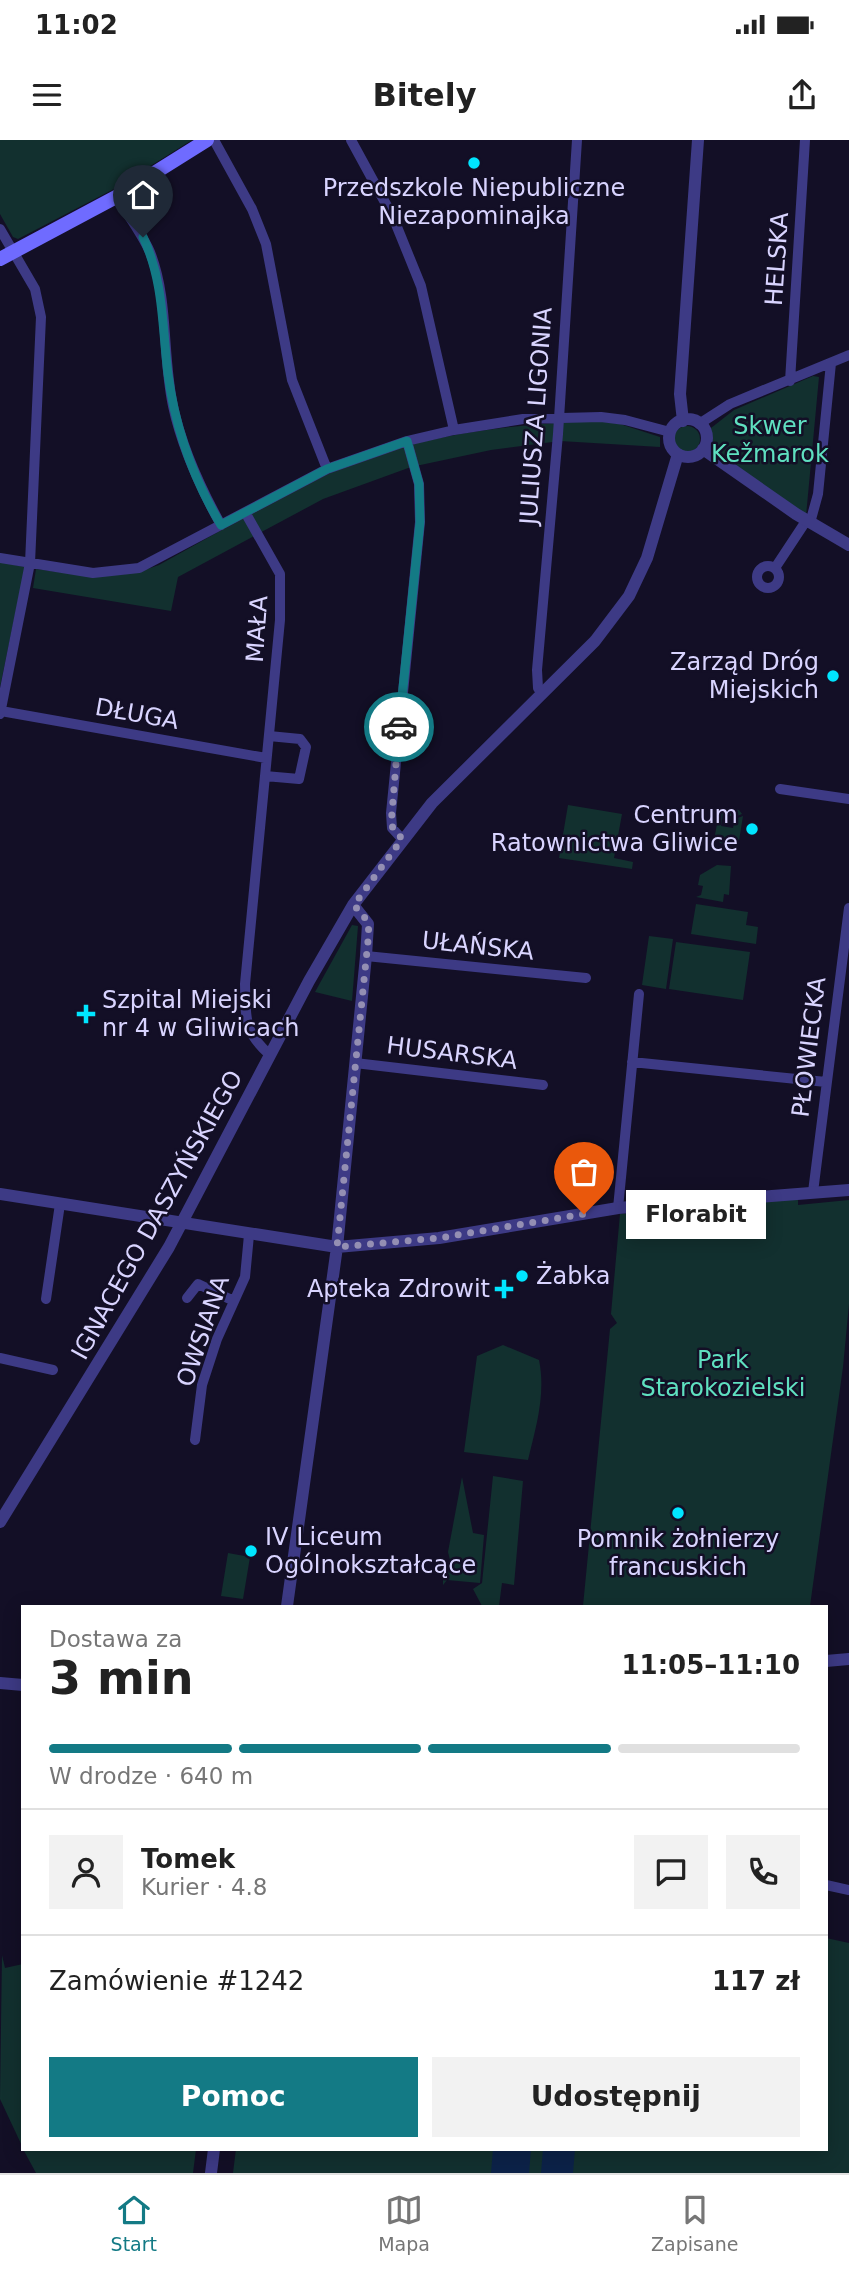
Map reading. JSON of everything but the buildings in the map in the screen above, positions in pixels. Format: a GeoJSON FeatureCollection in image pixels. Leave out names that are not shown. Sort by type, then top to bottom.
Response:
{"type":"FeatureCollection","features":[{"type":"Feature","properties":{"kind":"main road"},"geometry":{"type":"LineString","coordinates":[[0,259],[116,197],[207,140]]}},
{"type":"Feature","properties":{"kind":"street"},"geometry":{"type":"LineString","coordinates":[[214,140],[252,209],[266,244],[292,380],[327,469]]}},
{"type":"Feature","properties":{"kind":"street"},"geometry":{"type":"LineString","coordinates":[[351,140],[393,217],[421,286],[454,430]]}},
{"type":"Feature","properties":{"kind":"street","name":"JULIUSZA LIGONIA"},"geometry":{"type":"LineString","coordinates":[[542,694],[538,688],[537,670],[578,140]]}},
{"type":"Feature","properties":{"kind":"street"},"geometry":{"type":"LineString","coordinates":[[682,421],[680,394],[698,140]]}},
{"type":"Feature","properties":{"kind":"street","name":"HELSKA"},"geometry":{"type":"LineString","coordinates":[[790,381],[805,140]]}},
{"type":"Feature","properties":{"kind":"street"},"geometry":{"type":"LineString","coordinates":[[116,197],[143,237],[156,270],[175,416],[197,480],[221,525]]}},
{"type":"Feature","properties":{"kind":"street"},"geometry":{"type":"LineString","coordinates":[[0,229],[35,289],[41,309],[30,563],[0,713]]}},
{"type":"Feature","properties":{"kind":"street"},"geometry":{"type":"LineString","coordinates":[[682,421],[699,424],[730,404],[849,355]]}},
{"type":"Feature","properties":{"kind":"street"},"geometry":{"type":"LineString","coordinates":[[775,568],[808,522],[818,494],[831,363]]}},
{"type":"Feature","properties":{"kind":"street"},"geometry":{"type":"LineString","coordinates":[[0,558],[93,573],[131,570],[156,561],[327,469],[407,441],[454,430],[558,417],[625,420],[670,432]]}},
{"type":"Feature","properties":{"kind":"street"},"geometry":{"type":"LineString","coordinates":[[682,421],[670,432],[670,445],[678,454],[693,456],[703,449],[706,434],[699,424]]}},
{"type":"Feature","properties":{"kind":"street"},"geometry":{"type":"LineString","coordinates":[[402,839],[392,828],[391,814],[420,500],[407,441]]}},
{"type":"Feature","properties":{"kind":"street"},"geometry":{"type":"LineString","coordinates":[[703,449],[808,522],[849,545]]}},
{"type":"Feature","properties":{"kind":"street","name":"IGNACEGO DASZYŃSKIEGO"},"geometry":{"type":"LineString","coordinates":[[0,1522],[181,1224],[333,937],[354,905],[402,839],[447,787],[595,641],[629,596],[647,558],[678,454]]}},
{"type":"Feature","properties":{"kind":"street","name":"MAŁA"},"geometry":{"type":"LineString","coordinates":[[245,512],[275,564],[281,582],[246,967],[245,1013],[250,1035],[270,1055]]}},
{"type":"Feature","properties":{"kind":"street","name":"DŁUGA"},"geometry":{"type":"LineString","coordinates":[[0,713],[266,758]]}},
{"type":"Feature","properties":{"kind":"street"},"geometry":{"type":"LineString","coordinates":[[265,776],[301,778],[306,747],[300,739],[269,736]]}},
{"type":"Feature","properties":{"kind":"street"},"geometry":{"type":"LineString","coordinates":[[780,789],[849,799]]}},
{"type":"Feature","properties":{"kind":"street"},"geometry":{"type":"LineString","coordinates":[[287,1605],[337,1247],[366,956],[368,924],[354,905]]}},
{"type":"Feature","properties":{"kind":"street","name":"PŁOWIECKA"},"geometry":{"type":"LineString","coordinates":[[813,1192],[849,908]]}},
{"type":"Feature","properties":{"kind":"street","name":"UŁAŃSKA"},"geometry":{"type":"LineString","coordinates":[[366,956],[586,978]]}},
{"type":"Feature","properties":{"kind":"street"},"geometry":{"type":"LineString","coordinates":[[618,1208],[639,993]]}},
{"type":"Feature","properties":{"kind":"street"},"geometry":{"type":"LineString","coordinates":[[632,1062],[826,1082]]}},
{"type":"Feature","properties":{"kind":"street","name":"HUSARSKA"},"geometry":{"type":"LineString","coordinates":[[355,1063],[543,1085]]}},
{"type":"Feature","properties":{"kind":"street"},"geometry":{"type":"LineString","coordinates":[[0,1194],[337,1247],[457,1235],[618,1208],[849,1190]]}},
{"type":"Feature","properties":{"kind":"street"},"geometry":{"type":"LineString","coordinates":[[47,1299],[60,1204]]}},
{"type":"Feature","properties":{"kind":"street","name":"OWSIANA"},"geometry":{"type":"LineString","coordinates":[[195,1440],[202,1385],[245,1277],[249,1235]]}},
{"type":"Feature","properties":{"kind":"street"},"geometry":{"type":"LineString","coordinates":[[187,1298],[198,1284],[234,1301]]}},
{"type":"Feature","properties":{"kind":"street"},"geometry":{"type":"LineString","coordinates":[[0,1358],[53,1370]]}},
{"type":"Feature","properties":{"kind":"street"},"geometry":{"type":"LineString","coordinates":[[828,1661],[849,1659]]}},
{"type":"Feature","properties":{"kind":"street"},"geometry":{"type":"LineString","coordinates":[[0,1683],[21,1685]]}},
{"type":"Feature","properties":{"kind":"street"},"geometry":{"type":"LineString","coordinates":[[828,1885],[849,1890]]}},
{"type":"Feature","properties":{"kind":"street"},"geometry":{"type":"LineString","coordinates":[[211,2173],[214,2151]]}},
{"type":"Feature","properties":{"kind":"green space"},"geometry":{"type":"Polygon","coordinates":[[[0,140],[192,140],[112,190],[18,239],[13,237],[0,214],[0,140]]]}},
{"type":"Feature","properties":{"kind":"green space","name":"Skwer Kežmarok"},"geometry":{"type":"Polygon","coordinates":[[[813,376],[819,377],[806,516],[706,447],[711,428],[734,410],[813,376]]]}},
{"type":"Feature","properties":{"kind":"green space"},"geometry":{"type":"Polygon","coordinates":[[[598,421],[620,424],[660,437],[660,447],[560,441],[491,450],[411,467],[323,499],[178,577],[171,611],[33,588],[36,569],[98,576],[127,574],[159,565],[328,474],[393,450],[460,434],[495,429],[598,421]]]}},
{"type":"Feature","properties":{"kind":"green space"},"geometry":{"type":"Polygon","coordinates":[[[687,426],[696,430],[700,439],[696,448],[687,452],[678,448],[674,439],[678,430],[687,426]]]}},
{"type":"Feature","properties":{"kind":"green space"},"geometry":{"type":"Polygon","coordinates":[[[0,562],[25,567],[0,687],[0,562]]]}},
{"type":"Feature","properties":{"kind":"green space"},"geometry":{"type":"Polygon","coordinates":[[[568,805],[622,814],[614,858],[633,862],[632,869],[559,858],[568,805]]]}},
{"type":"Feature","properties":{"kind":"green space"},"geometry":{"type":"Polygon","coordinates":[[[720,807],[739,810],[742,814],[735,817],[723,814],[721,826],[733,828],[735,819],[743,816],[739,841],[734,846],[720,843],[715,835],[720,807]]]}},
{"type":"Feature","properties":{"kind":"green space"},"geometry":{"type":"Polygon","coordinates":[[[717,865],[731,866],[729,895],[724,894],[723,902],[696,897],[701,895],[703,886],[698,885],[700,875],[717,865]]]}},
{"type":"Feature","properties":{"kind":"green space"},"geometry":{"type":"Polygon","coordinates":[[[696,904],[748,912],[746,925],[758,927],[756,944],[691,934],[696,904]]]}},
{"type":"Feature","properties":{"kind":"green space"},"geometry":{"type":"Polygon","coordinates":[[[352,925],[358,926],[352,1001],[315,992],[352,925]]]}},
{"type":"Feature","properties":{"kind":"green space"},"geometry":{"type":"Polygon","coordinates":[[[649,936],[673,939],[666,989],[642,985],[649,936]]]}},
{"type":"Feature","properties":{"kind":"green space"},"geometry":{"type":"Polygon","coordinates":[[[676,942],[750,952],[743,1000],[669,989],[676,942]]]}},
{"type":"Feature","properties":{"kind":"green space","name":"Park Starokozielski"},"geometry":{"type":"Polygon","coordinates":[[[798,1199],[798,1205],[849,1200],[849,1304],[843,1367],[810,1605],[583,1605],[610,1329],[617,1323],[611,1314],[620,1214],[798,1199]]]}},
{"type":"Feature","properties":{"kind":"green space"},"geometry":{"type":"Polygon","coordinates":[[[503,1345],[539,1360],[541,1398],[528,1460],[464,1452],[477,1356],[503,1345]]]}},
{"type":"Feature","properties":{"kind":"green space"},"geometry":{"type":"Polygon","coordinates":[[[493,1476],[523,1481],[514,1585],[502,1583],[499,1605],[481,1605],[473,1589],[482,1583],[493,1476]]]}},
{"type":"Feature","properties":{"kind":"green space"},"geometry":{"type":"Polygon","coordinates":[[[462,1477],[473,1533],[484,1535],[480,1583],[447,1580],[443,1585],[443,1577],[451,1564],[448,1552],[462,1477]]]}},
{"type":"Feature","properties":{"kind":"green space"},"geometry":{"type":"Polygon","coordinates":[[[228,1553],[250,1557],[243,1599],[221,1596],[228,1553]]]}},
{"type":"Feature","properties":{"kind":"green space"},"geometry":{"type":"Polygon","coordinates":[[[828,1938],[849,1943],[849,2173],[233,2173],[236,2151],[828,2151],[828,1938]]]}},
{"type":"Feature","properties":{"kind":"green space"},"geometry":{"type":"Polygon","coordinates":[[[2,1955],[5,1968],[21,1964],[21,2144],[0,2099],[2,1955]]]}},
{"type":"Feature","properties":{"kind":"green space"},"geometry":{"type":"Polygon","coordinates":[[[24,2151],[196,2151],[193,2173],[36,2173],[24,2151]]]}},
{"type":"Feature","properties":{"kind":"water"},"geometry":{"type":"Polygon","coordinates":[[[493,2151],[531,2151],[529,2173],[491,2173],[493,2151]]]}},
{"type":"Feature","properties":{"kind":"water"},"geometry":{"type":"Polygon","coordinates":[[[543,2151],[575,2151],[573,2173],[541,2173],[543,2151]]]}},
{"type":"Feature","properties":{"kind":"way so far"},"geometry":{"type":"LineString","coordinates":[[399,727],[391,825],[402,839],[354,905],[365,918],[369,931],[337,1247],[439,1238],[584,1214]]}},
{"type":"Feature","properties":{"kind":"place","name":"Przedszkole Niepubliczne Niezapominajka"},"geometry":{"type":"Point","coordinates":[474,163]}},
{"type":"Feature","properties":{"kind":"place","name":"Zarząd Dróg Miejskich"},"geometry":{"type":"Point","coordinates":[833,676]}},
{"type":"Feature","properties":{"kind":"place","name":"Centrum Ratownictwa Gliwice"},"geometry":{"type":"Point","coordinates":[752,829]}},
{"type":"Feature","properties":{"kind":"place","name":"Szpital Miejski nr 4 w Gliwicach"},"geometry":{"type":"Point","coordinates":[86,1014]}},
{"type":"Feature","properties":{"kind":"place","name":"Florabit"},"geometry":{"type":"Point","coordinates":[584,1214]}},
{"type":"Feature","properties":{"kind":"place","name":"Żabka"},"geometry":{"type":"Point","coordinates":[522,1276]}},
{"type":"Feature","properties":{"kind":"place","name":"Apteka Zdrowit"},"geometry":{"type":"Point","coordinates":[504,1289]}},
{"type":"Feature","properties":{"kind":"place","name":"Pomnik żołnierzy francuskich"},"geometry":{"type":"Point","coordinates":[678,1513]}},
{"type":"Feature","properties":{"kind":"place","name":"IV Liceum Ogólnokształcące"},"geometry":{"type":"Point","coordinates":[251,1551]}},
{"type":"Feature","properties":{"kind":"route"},"geometry":{"type":"LineString","coordinates":[[143,237],[156,270],[168,372],[179,431],[197,480],[221,525],[327,469],[407,441],[419,484],[420,522],[399,727]]}}]}
